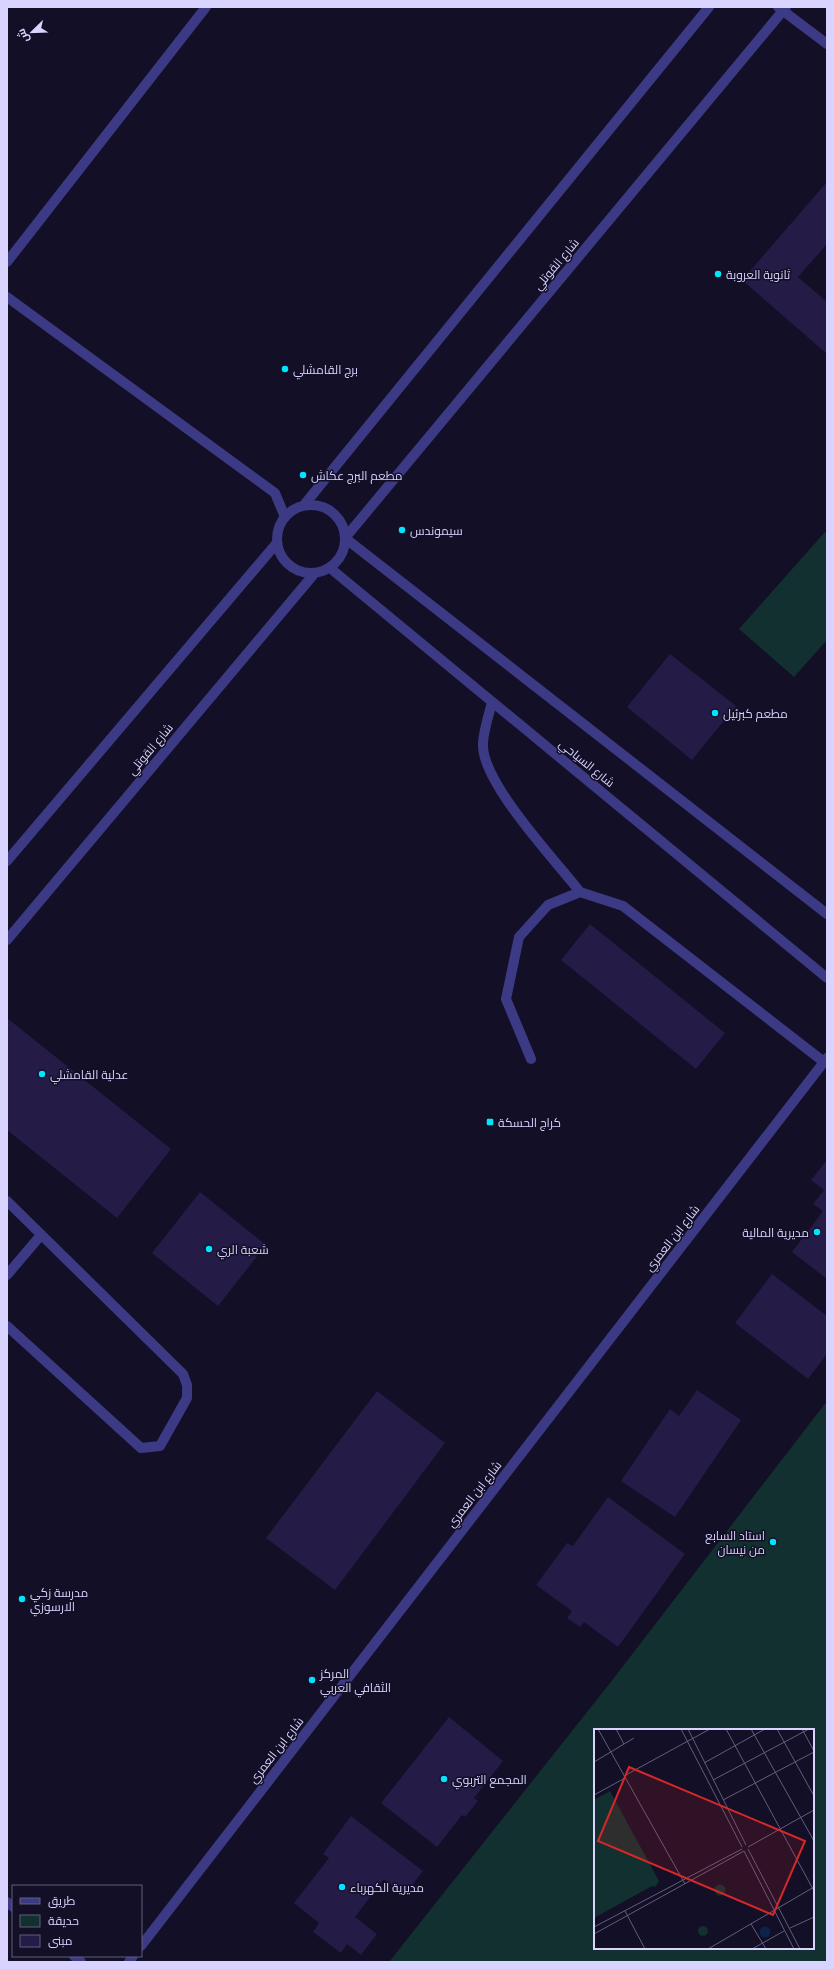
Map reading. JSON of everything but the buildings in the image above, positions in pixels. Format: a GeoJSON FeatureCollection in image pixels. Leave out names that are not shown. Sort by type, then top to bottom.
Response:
{"type":"FeatureCollection","features":[{"type":"Feature","properties":{"kind":"street"},"geometry":{"type":"LineString","coordinates":[[7,262],[206,7]]}},
{"type":"Feature","properties":{"kind":"street"},"geometry":{"type":"LineString","coordinates":[[304,506],[709,7]]}},
{"type":"Feature","properties":{"kind":"street"},"geometry":{"type":"LineString","coordinates":[[782,8],[827,44]]}},
{"type":"Feature","properties":{"kind":"street","name":"شارع القوتلي"},"geometry":{"type":"LineString","coordinates":[[345,538],[782,8]]}},
{"type":"Feature","properties":{"kind":"street"},"geometry":{"type":"LineString","coordinates":[[7,297],[274,493],[285,517]]}},
{"type":"Feature","properties":{"kind":"street"},"geometry":{"type":"LineString","coordinates":[[316,505],[328,509],[336,516],[342,527],[345,538],[344,550],[338,561],[330,568],[314,574],[301,573],[289,566],[281,557],[276,544],[279,525],[293,509],[304,506],[316,505]]}},
{"type":"Feature","properties":{"kind":"street"},"geometry":{"type":"LineString","coordinates":[[345,538],[827,914]]}},
{"type":"Feature","properties":{"kind":"street"},"geometry":{"type":"LineString","coordinates":[[7,860],[276,544]]}},
{"type":"Feature","properties":{"kind":"street","name":"شارع السياحي"},"geometry":{"type":"LineString","coordinates":[[330,568],[827,978]]}},
{"type":"Feature","properties":{"kind":"street","name":"شارع القوتلي"},"geometry":{"type":"LineString","coordinates":[[7,940],[314,574]]}},
{"type":"Feature","properties":{"kind":"street"},"geometry":{"type":"LineString","coordinates":[[492,702],[483,747],[489,768],[517,815],[580,892],[623,906],[825,1060]]}},
{"type":"Feature","properties":{"kind":"street"},"geometry":{"type":"LineString","coordinates":[[531,1059],[506,999],[519,936],[548,905],[580,892]]}},
{"type":"Feature","properties":{"kind":"street","name":"شارع ابن العمري"},"geometry":{"type":"LineString","coordinates":[[142,1945],[825,1060]]}},
{"type":"Feature","properties":{"kind":"street"},"geometry":{"type":"LineString","coordinates":[[7,1201],[183,1374],[187,1385],[187,1398],[160,1446],[141,1448],[7,1326]]}},
{"type":"Feature","properties":{"kind":"street"},"geometry":{"type":"LineString","coordinates":[[7,1275],[41,1235]]}},
{"type":"Feature","properties":{"kind":"green space"},"geometry":{"type":"Polygon","coordinates":[[[825,532],[827,534],[827,640],[794,677],[739,629],[825,532]]]}},
{"type":"Feature","properties":{"kind":"green space","name":"استاد السابع من نيسان"},"geometry":{"type":"Polygon","coordinates":[[[827,1401],[827,1962],[389,1962],[610,1683],[827,1401]]]}},
{"type":"Feature","properties":{"kind":"place","name":"ثانوية العروبة"},"geometry":{"type":"Point","coordinates":[718,274]}},
{"type":"Feature","properties":{"kind":"place","name":"برج القامشلي"},"geometry":{"type":"Point","coordinates":[285,369]}},
{"type":"Feature","properties":{"kind":"place","name":"مطعم البرج عكاش"},"geometry":{"type":"Point","coordinates":[303,475]}},
{"type":"Feature","properties":{"kind":"place","name":"سيموندس"},"geometry":{"type":"Point","coordinates":[402,530]}},
{"type":"Feature","properties":{"kind":"place","name":"مطعم كبرئيل"},"geometry":{"type":"Point","coordinates":[715,713]}},
{"type":"Feature","properties":{"kind":"place","name":"عدلية القامشلي"},"geometry":{"type":"Point","coordinates":[42,1074]}},
{"type":"Feature","properties":{"kind":"place","name":"كراج الحسكة"},"geometry":{"type":"Point","coordinates":[490,1122]}},
{"type":"Feature","properties":{"kind":"place","name":"مديرية المالية"},"geometry":{"type":"Point","coordinates":[817,1232]}},
{"type":"Feature","properties":{"kind":"place","name":"شعبة الري"},"geometry":{"type":"Point","coordinates":[209,1249]}},
{"type":"Feature","properties":{"kind":"place","name":"استاد السابع من نيسان"},"geometry":{"type":"Point","coordinates":[773,1542]}},
{"type":"Feature","properties":{"kind":"place","name":"مدرسة زكي الارسوزي"},"geometry":{"type":"Point","coordinates":[22,1599]}},
{"type":"Feature","properties":{"kind":"place","name":"المركز الثقافي العربي"},"geometry":{"type":"Point","coordinates":[312,1680]}},
{"type":"Feature","properties":{"kind":"place","name":"المجمع التربوي"},"geometry":{"type":"Point","coordinates":[444,1779]}},
{"type":"Feature","properties":{"kind":"place","name":"مديرية الكهرباء"},"geometry":{"type":"Point","coordinates":[342,1887]}}]}
